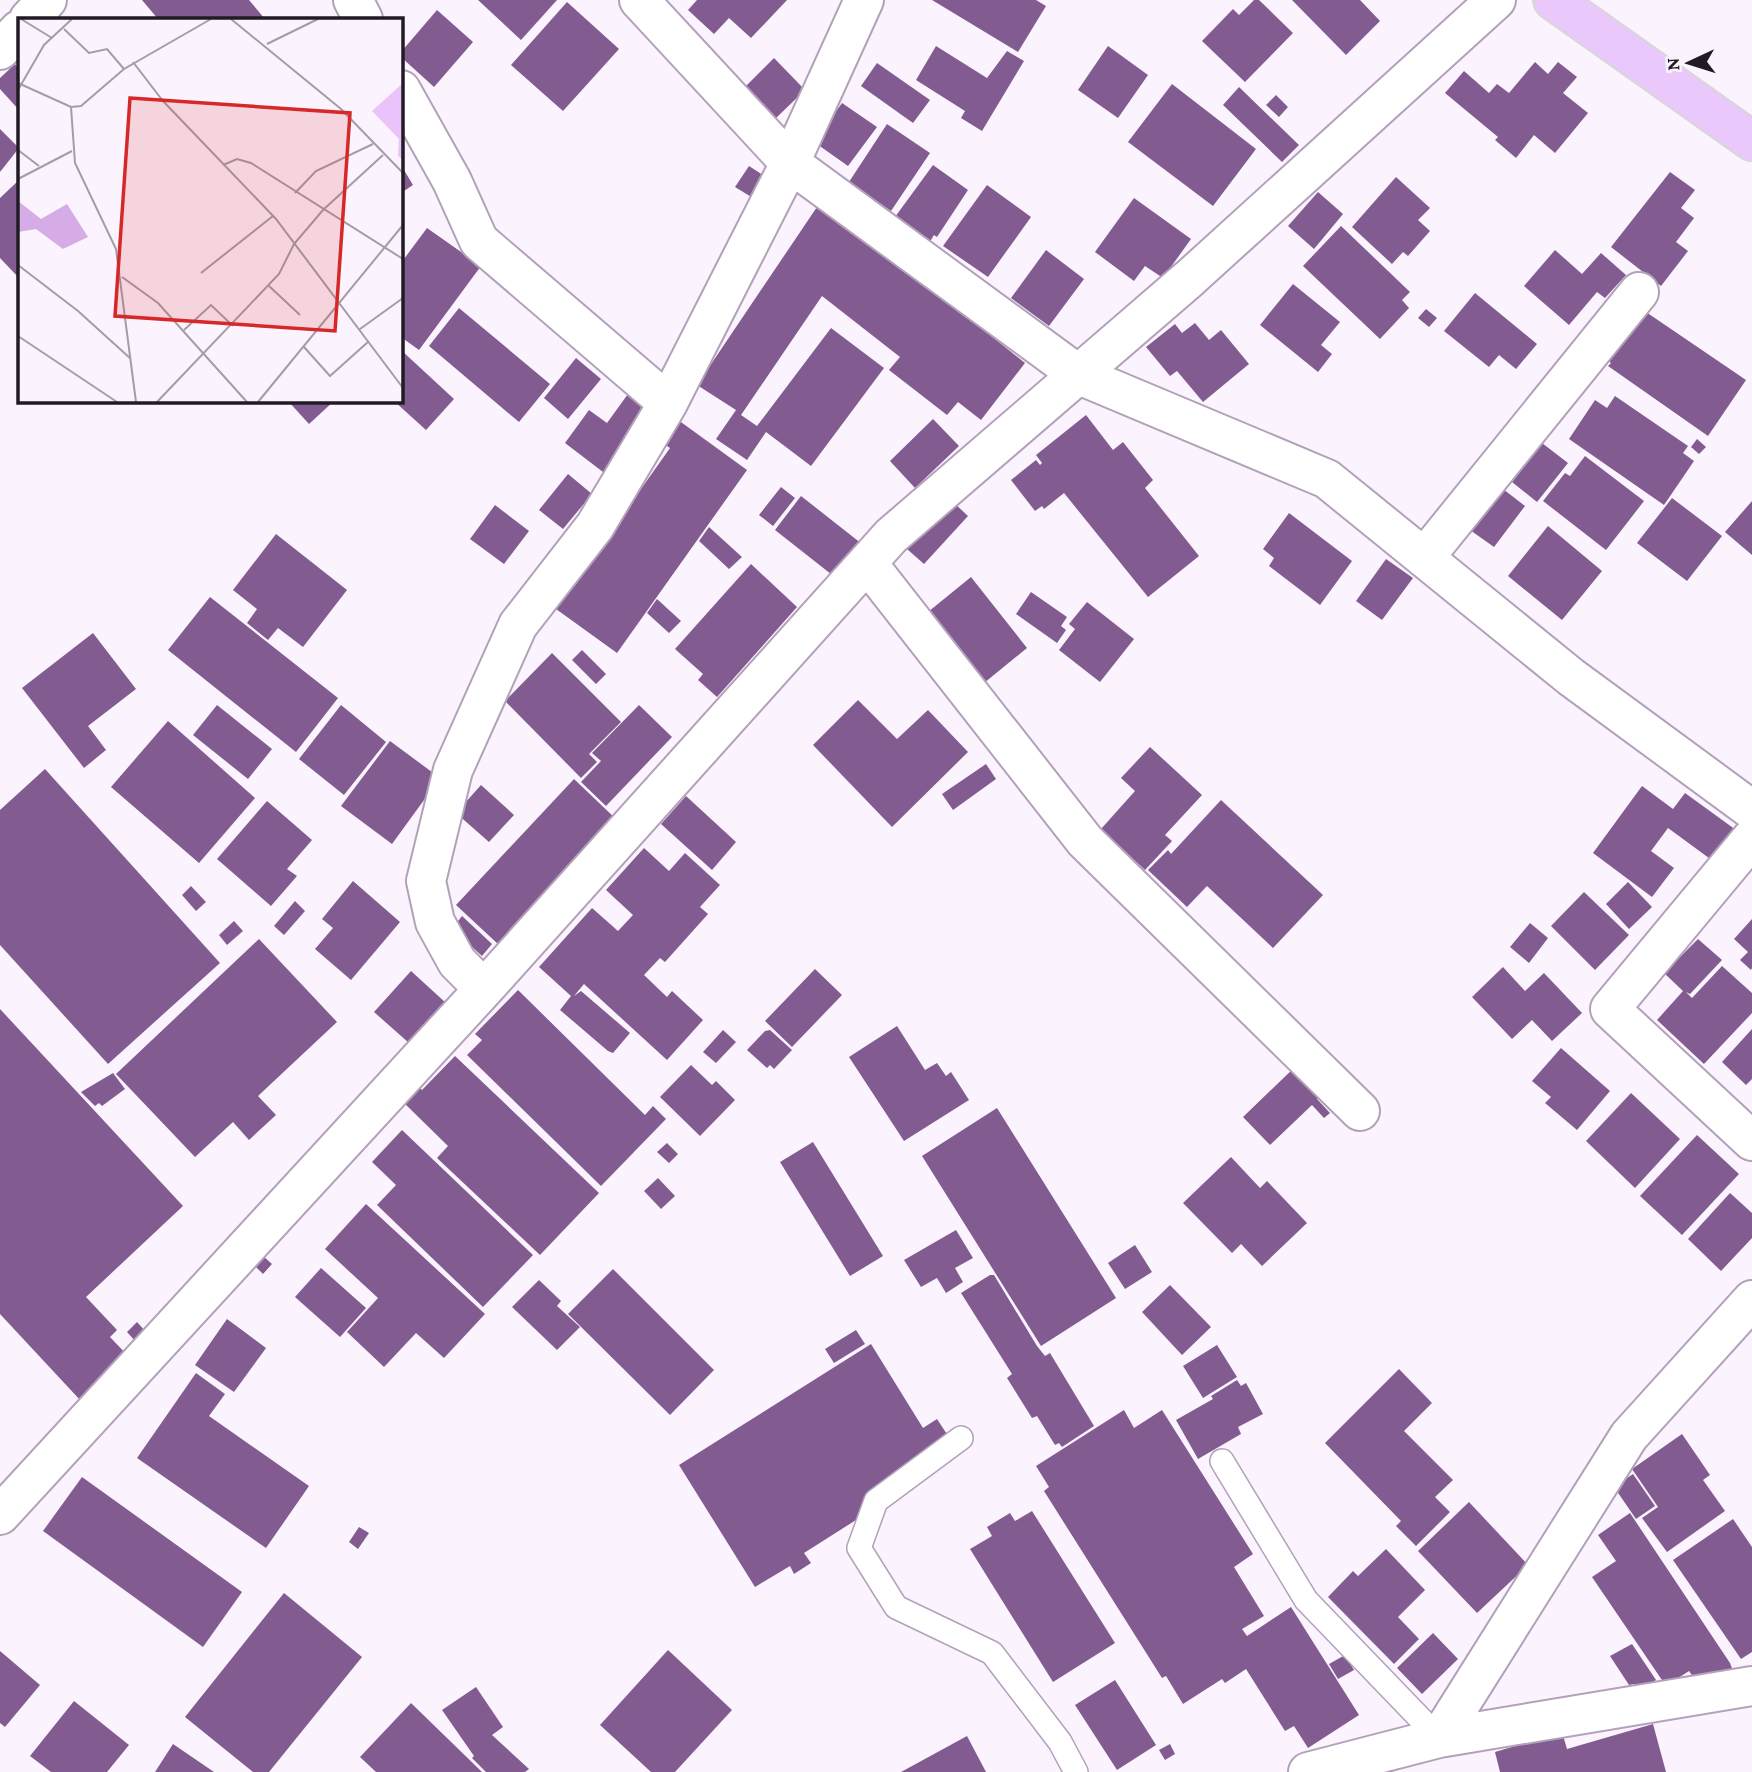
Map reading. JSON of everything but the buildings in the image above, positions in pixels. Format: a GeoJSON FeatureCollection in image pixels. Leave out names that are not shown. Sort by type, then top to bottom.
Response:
{"type":"FeatureCollection","features":[{"type":"Feature","properties":{"kind":"highway"},"geometry":{"type":"LineString","coordinates":[[1553,0],[1752,142]]}},
{"type":"Feature","properties":{"kind":"street"},"geometry":{"type":"LineString","coordinates":[[30,18],[47,0]]}},
{"type":"Feature","properties":{"kind":"street"},"geometry":{"type":"LineString","coordinates":[[353,0],[362,18]]}},
{"type":"Feature","properties":{"kind":"street"},"geometry":{"type":"LineString","coordinates":[[639,0],[790,163],[1079,375],[1327,479],[1571,677],[1752,810]]}},
{"type":"Feature","properties":{"kind":"street"},"geometry":{"type":"LineString","coordinates":[[484,989],[457,962],[435,922],[426,881],[453,770],[518,625],[595,526],[668,403],[790,163],[864,0]]}},
{"type":"Feature","properties":{"kind":"street"},"geometry":{"type":"LineString","coordinates":[[0,1515],[484,989],[868,565],[891,536],[1079,375],[1496,0]]}},
{"type":"Feature","properties":{"kind":"street"},"geometry":{"type":"LineString","coordinates":[[0,50],[18,31]]}},
{"type":"Feature","properties":{"kind":"street"},"geometry":{"type":"LineString","coordinates":[[402,92],[452,181],[479,241],[668,403]]}},
{"type":"Feature","properties":{"kind":"street"},"geometry":{"type":"LineString","coordinates":[[1424,558],[1639,292]]}},
{"type":"Feature","properties":{"kind":"street"},"geometry":{"type":"LineString","coordinates":[[868,565],[1084,841],[1360,1111]]}},
{"type":"Feature","properties":{"kind":"street"},"geometry":{"type":"LineString","coordinates":[[1752,838],[1610,1009],[1752,1141]]}},
{"type":"Feature","properties":{"kind":"street"},"geometry":{"type":"LineString","coordinates":[[1439,1738],[1629,1436],[1752,1300]]}},
{"type":"Feature","properties":{"kind":"street"},"geometry":{"type":"LineString","coordinates":[[1308,1772],[1439,1738],[1711,1696],[1752,1686]]}},
{"type":"Feature","properties":{"kind":"lane"},"geometry":{"type":"LineString","coordinates":[[961,1438],[876,1501],[859,1548],[896,1607],[992,1653],[1060,1742],[1076,1772]]}},
{"type":"Feature","properties":{"kind":"lane"},"geometry":{"type":"LineString","coordinates":[[1222,1461],[1306,1601],[1439,1738]]}}]}
